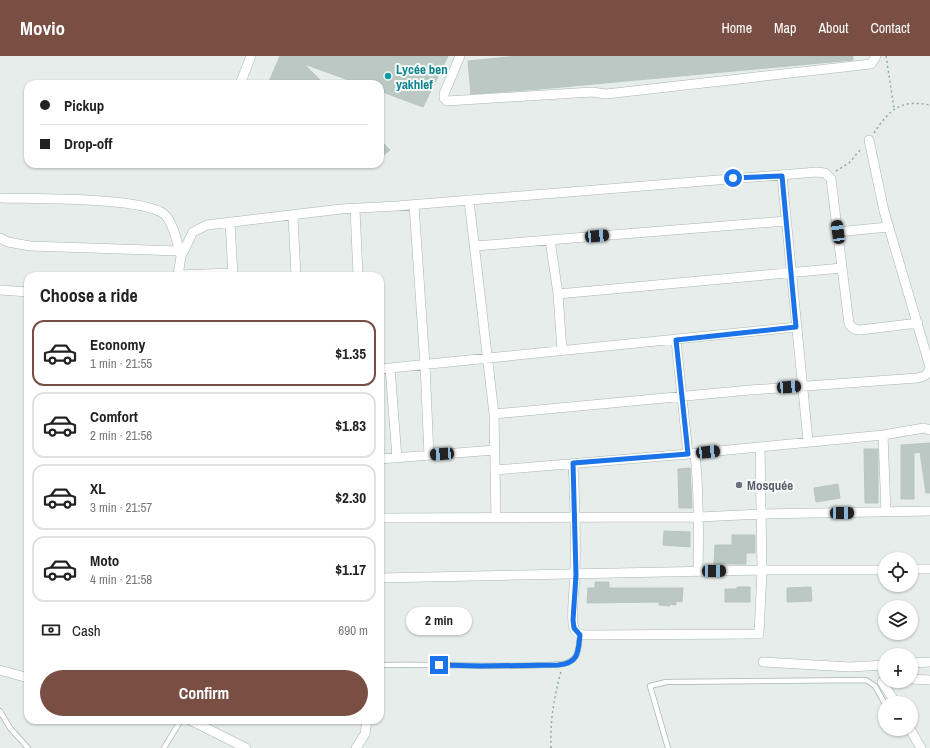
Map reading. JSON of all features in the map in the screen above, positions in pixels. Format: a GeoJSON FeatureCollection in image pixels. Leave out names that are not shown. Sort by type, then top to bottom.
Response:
{"type":"FeatureCollection","features":[{"type":"Feature","properties":{"kind":"street"},"geometry":{"type":"LineString","coordinates":[[242,80],[251,56]]}},
{"type":"Feature","properties":{"kind":"street"},"geometry":{"type":"LineString","coordinates":[[460,56],[444,94],[444,98],[448,101],[592,92],[606,94],[871,64],[876,56]]}},
{"type":"Feature","properties":{"kind":"street"},"geometry":{"type":"LineString","coordinates":[[494,414],[682,396],[917,378],[928,374],[930,368],[881,201],[869,140]]}},
{"type":"Feature","properties":{"kind":"street"},"geometry":{"type":"LineString","coordinates":[[180,254],[193,232],[207,225],[230,222],[293,216],[340,209],[414,205],[817,172],[829,175],[832,179],[849,324],[854,329],[869,329],[918,323]]}},
{"type":"Feature","properties":{"kind":"street"},"geometry":{"type":"LineString","coordinates":[[782,176],[808,442]]}},
{"type":"Feature","properties":{"kind":"street"},"geometry":{"type":"LineString","coordinates":[[0,198],[112,202],[147,206],[164,215],[174,233],[180,254],[178,272]]}},
{"type":"Feature","properties":{"kind":"street"},"geometry":{"type":"LineString","coordinates":[[469,200],[489,359],[494,414],[496,518]]}},
{"type":"Feature","properties":{"kind":"street"},"geometry":{"type":"LineString","coordinates":[[414,205],[425,365],[429,455]]}},
{"type":"Feature","properties":{"kind":"street"},"geometry":{"type":"LineString","coordinates":[[355,209],[358,272]]}},
{"type":"Feature","properties":{"kind":"street"},"geometry":{"type":"LineString","coordinates":[[293,216],[296,272]]}},
{"type":"Feature","properties":{"kind":"street"},"geometry":{"type":"LineString","coordinates":[[475,246],[786,221]]}},
{"type":"Feature","properties":{"kind":"street"},"geometry":{"type":"LineString","coordinates":[[230,222],[233,272]]}},
{"type":"Feature","properties":{"kind":"street"},"geometry":{"type":"LineString","coordinates":[[838,232],[888,227]]}},
{"type":"Feature","properties":{"kind":"street"},"geometry":{"type":"LineString","coordinates":[[0,238],[8,242],[30,246],[180,254]]}},
{"type":"Feature","properties":{"kind":"street"},"geometry":{"type":"LineString","coordinates":[[550,240],[558,294],[562,351]]}},
{"type":"Feature","properties":{"kind":"street"},"geometry":{"type":"LineString","coordinates":[[558,294],[842,268]]}},
{"type":"Feature","properties":{"kind":"street"},"geometry":{"type":"LineString","coordinates":[[0,290],[24,292]]}},
{"type":"Feature","properties":{"kind":"street"},"geometry":{"type":"LineString","coordinates":[[384,369],[796,327]]}},
{"type":"Feature","properties":{"kind":"street"},"geometry":{"type":"LineString","coordinates":[[676,340],[682,396],[691,453],[698,480],[698,572]]}},
{"type":"Feature","properties":{"kind":"street"},"geometry":{"type":"LineString","coordinates":[[390,368],[397,458]]}},
{"type":"Feature","properties":{"kind":"street"},"geometry":{"type":"LineString","coordinates":[[495,470],[883,435],[924,428],[930,430]]}},
{"type":"Feature","properties":{"kind":"street"},"geometry":{"type":"LineString","coordinates":[[883,435],[886,512]]}},
{"type":"Feature","properties":{"kind":"street"},"geometry":{"type":"LineString","coordinates":[[573,463],[576,575],[573,620],[574,628],[580,635],[759,634],[762,570],[760,447]]}},
{"type":"Feature","properties":{"kind":"street"},"geometry":{"type":"LineString","coordinates":[[384,459],[495,450]]}},
{"type":"Feature","properties":{"kind":"street"},"geometry":{"type":"LineString","coordinates":[[384,518],[575,519],[930,511]]}},
{"type":"Feature","properties":{"kind":"street"},"geometry":{"type":"LineString","coordinates":[[918,570],[930,569]]}},
{"type":"Feature","properties":{"kind":"street"},"geometry":{"type":"LineString","coordinates":[[384,578],[762,570],[878,570]]}},
{"type":"Feature","properties":{"kind":"street"},"geometry":{"type":"LineString","coordinates":[[763,662],[850,667],[878,665]]}},
{"type":"Feature","properties":{"kind":"street"},"geometry":{"type":"LineString","coordinates":[[918,663],[930,662]]}},
{"type":"Feature","properties":{"kind":"street"},"geometry":{"type":"LineString","coordinates":[[0,670],[24,677]]}},
{"type":"Feature","properties":{"kind":"street"},"geometry":{"type":"LineString","coordinates":[[918,679],[930,680]]}},
{"type":"Feature","properties":{"kind":"street"},"geometry":{"type":"LineString","coordinates":[[205,724],[246,748]]}},
{"type":"Feature","properties":{"kind":"street"},"geometry":{"type":"LineString","coordinates":[[356,748],[365,734],[366,724]]}},
{"type":"Feature","properties":{"kind":"street"},"geometry":{"type":"LineString","coordinates":[[914,736],[920,748]]}},
{"type":"Feature","properties":{"kind":"lane"},"geometry":{"type":"LineString","coordinates":[[384,665],[481,666],[563,664],[575,659],[578,653],[580,635]]}},
{"type":"Feature","properties":{"kind":"lane"},"geometry":{"type":"LineString","coordinates":[[668,748],[650,686],[666,682],[866,680],[875,686],[881,696]]}},
{"type":"Feature","properties":{"kind":"lane"},"geometry":{"type":"LineString","coordinates":[[0,711],[10,728],[28,748]]}},
{"type":"Feature","properties":{"kind":"lane"},"geometry":{"type":"LineString","coordinates":[[164,748],[179,724]]}},
{"type":"Feature","properties":{"kind":"path"},"geometry":{"type":"LineString","coordinates":[[886,56],[894,108]]}},
{"type":"Feature","properties":{"kind":"path"},"geometry":{"type":"LineString","coordinates":[[829,175],[848,163],[869,140],[885,117],[894,108],[919,102],[930,105]]}},
{"type":"Feature","properties":{"kind":"path"},"geometry":{"type":"LineString","coordinates":[[550,748],[550,724],[555,694],[563,664]]}},
{"type":"Feature","properties":{"kind":"building","name":"Lycée ben yakhlef"},"geometry":{"type":"Polygon","coordinates":[[[280,56],[448,56],[423,107],[384,92],[384,80],[349,80],[304,64],[320,80],[270,80],[280,56]]]}},
{"type":"Feature","properties":{"kind":"building"},"geometry":{"type":"Polygon","coordinates":[[[519,56],[853,56],[853,60],[471,94],[468,61],[519,56]]]}},
{"type":"Feature","properties":{"kind":"building"},"geometry":{"type":"Polygon","coordinates":[[[384,144],[390,150],[384,155],[384,144]]]}},
{"type":"Feature","properties":{"kind":"building"},"geometry":{"type":"Polygon","coordinates":[[[930,443],[930,493],[926,493],[920,452],[914,453],[914,499],[901,499],[901,445],[930,443]]]}},
{"type":"Feature","properties":{"kind":"building"},"geometry":{"type":"Polygon","coordinates":[[[864,449],[878,449],[878,503],[865,503],[864,449]]]}},
{"type":"Feature","properties":{"kind":"building"},"geometry":{"type":"Polygon","coordinates":[[[690,468],[692,508],[679,508],[678,469],[690,468]]]}},
{"type":"Feature","properties":{"kind":"building"},"geometry":{"type":"Polygon","coordinates":[[[838,484],[840,498],[816,502],[814,488],[838,484]]]}},
{"type":"Feature","properties":{"kind":"building"},"geometry":{"type":"Polygon","coordinates":[[[664,531],[690,532],[690,547],[663,545],[664,531]]]}},
{"type":"Feature","properties":{"kind":"building"},"geometry":{"type":"Polygon","coordinates":[[[732,535],[755,535],[755,553],[746,553],[746,564],[714,564],[715,545],[732,545],[732,535]]]}},
{"type":"Feature","properties":{"kind":"building"},"geometry":{"type":"Polygon","coordinates":[[[595,582],[609,582],[609,588],[683,588],[682,602],[676,601],[676,605],[670,604],[670,606],[659,605],[659,602],[587,603],[588,588],[595,588],[595,582]]]}},
{"type":"Feature","properties":{"kind":"building"},"geometry":{"type":"Polygon","coordinates":[[[737,587],[750,587],[750,602],[725,602],[725,589],[737,589],[737,587]]]}},
{"type":"Feature","properties":{"kind":"building"},"geometry":{"type":"Polygon","coordinates":[[[811,587],[812,601],[787,602],[787,588],[811,587]]]}},
{"type":"Feature","properties":{"kind":"place","name":"Lycée ben yakhlef"},"geometry":{"type":"Point","coordinates":[388,76]}},
{"type":"Feature","properties":{"kind":"place","name":"Mosquée"},"geometry":{"type":"Point","coordinates":[739,485]}},
{"type":"Feature","properties":{"kind":"route"},"geometry":{"type":"LineString","coordinates":[[439,665],[558,665],[568,663],[575,659],[578,653],[580,635],[574,628],[573,620],[576,575],[573,463],[688,454],[676,340],[796,327],[782,176],[733,178]]}}]}
